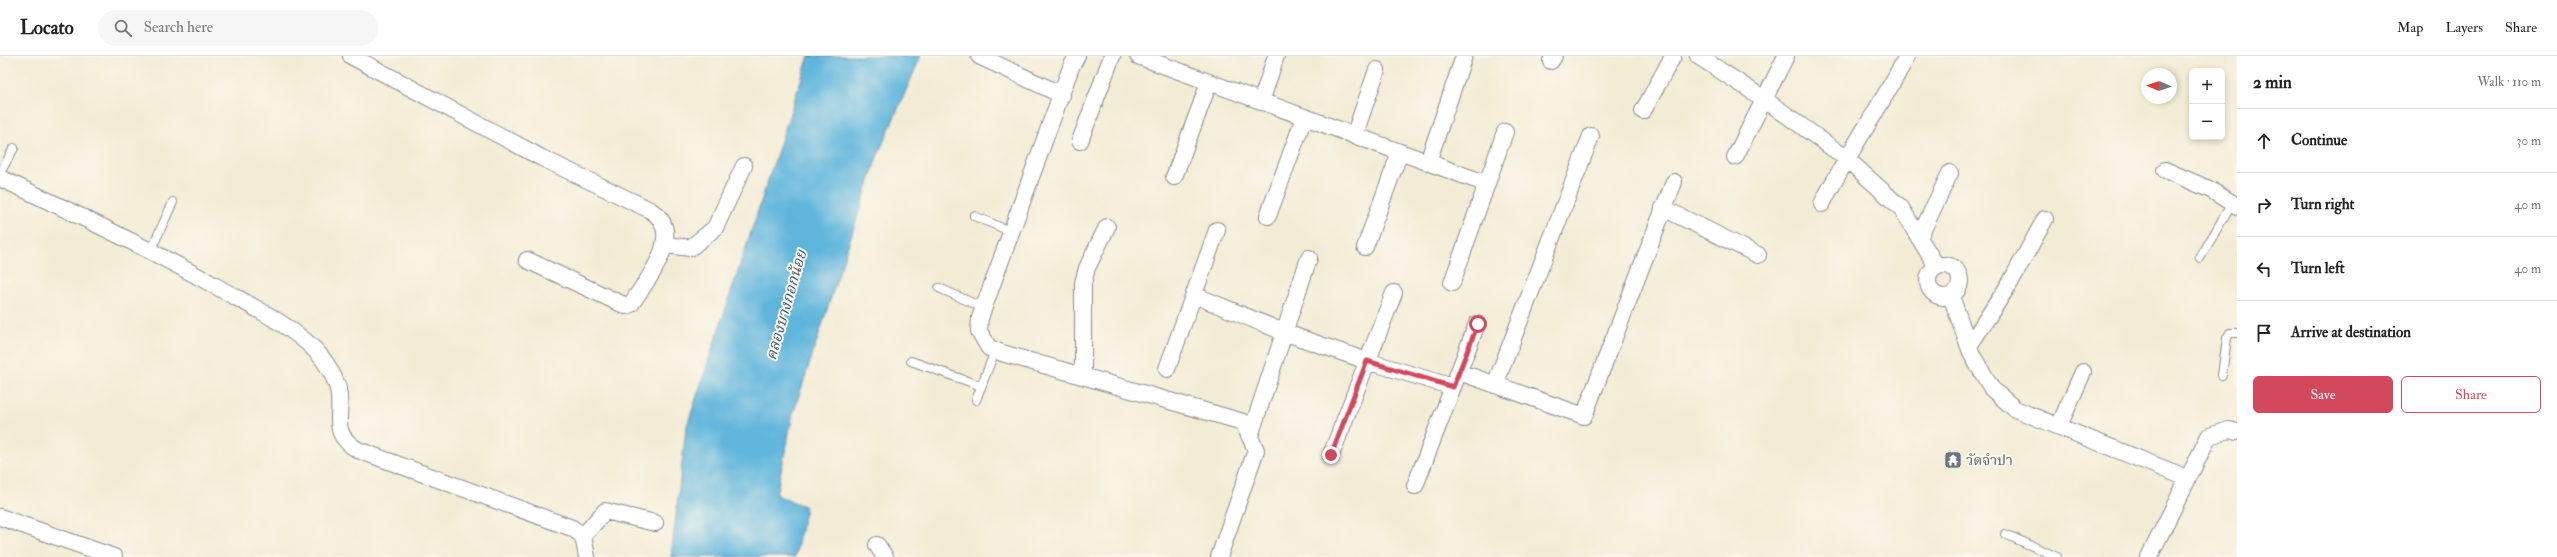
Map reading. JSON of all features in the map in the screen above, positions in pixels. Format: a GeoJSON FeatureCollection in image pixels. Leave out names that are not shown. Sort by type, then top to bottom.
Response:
{"type":"FeatureCollection","features":[{"type":"Feature","properties":{"kind":"street"},"geometry":{"type":"LineString","coordinates":[[351,56],[542,158],[650,210],[660,217],[663,222],[666,245],[654,270],[631,304],[623,306],[527,260]]}},
{"type":"Feature","properties":{"kind":"street"},"geometry":{"type":"LineString","coordinates":[[979,56],[1062,95]]}},
{"type":"Feature","properties":{"kind":"street"},"geometry":{"type":"LineString","coordinates":[[1077,56],[980,318],[979,331],[989,348],[995,351],[1243,422],[1256,450],[1219,557]]}},
{"type":"Feature","properties":{"kind":"street"},"geometry":{"type":"LineString","coordinates":[[1080,140],[1112,56]]}},
{"type":"Feature","properties":{"kind":"street"},"geometry":{"type":"LineString","coordinates":[[1138,56],[1168,62],[1209,83],[1487,184]]}},
{"type":"Feature","properties":{"kind":"street"},"geometry":{"type":"LineString","coordinates":[[1261,102],[1276,56]]}},
{"type":"Feature","properties":{"kind":"street"},"geometry":{"type":"LineString","coordinates":[[1428,162],[1464,56]]}},
{"type":"Feature","properties":{"kind":"street"},"geometry":{"type":"LineString","coordinates":[[1643,111],[1673,56]]}},
{"type":"Feature","properties":{"kind":"street"},"geometry":{"type":"LineString","coordinates":[[1698,56],[1764,99],[1846,158],[1901,208],[1936,267]]}},
{"type":"Feature","properties":{"kind":"street"},"geometry":{"type":"LineString","coordinates":[[1734,157],[1786,56]]}},
{"type":"Feature","properties":{"kind":"street"},"geometry":{"type":"LineString","coordinates":[[1822,204],[1846,158],[1881,104],[1907,56]]}},
{"type":"Feature","properties":{"kind":"street"},"geometry":{"type":"LineString","coordinates":[[1354,136],[1377,70]]}},
{"type":"Feature","properties":{"kind":"street"},"geometry":{"type":"LineString","coordinates":[[1174,177],[1209,83]]}},
{"type":"Feature","properties":{"kind":"street"},"geometry":{"type":"LineString","coordinates":[[1268,216],[1304,118]]}},
{"type":"Feature","properties":{"kind":"street"},"geometry":{"type":"LineString","coordinates":[[1452,283],[1505,132]]}},
{"type":"Feature","properties":{"kind":"street"},"geometry":{"type":"LineString","coordinates":[[1494,385],[1591,136]]}},
{"type":"Feature","properties":{"kind":"street"},"geometry":{"type":"LineString","coordinates":[[1365,247],[1400,152]]}},
{"type":"Feature","properties":{"kind":"street"},"geometry":{"type":"LineString","coordinates":[[666,245],[690,248],[715,228],[744,166]]}},
{"type":"Feature","properties":{"kind":"street"},"geometry":{"type":"LineString","coordinates":[[2166,170],[2209,189],[2234,205]]}},
{"type":"Feature","properties":{"kind":"street"},"geometry":{"type":"LineString","coordinates":[[1919,238],[1950,173]]}},
{"type":"Feature","properties":{"kind":"street"},"geometry":{"type":"LineString","coordinates":[[0,178],[151,250],[267,314],[314,349],[333,375],[338,389],[338,429],[346,443],[358,450],[572,528],[583,536],[587,557]]}},
{"type":"Feature","properties":{"kind":"street"},"geometry":{"type":"LineString","coordinates":[[1194,295],[1286,333],[1367,361],[1456,380],[1494,385],[1584,416],[1674,182]]}},
{"type":"Feature","properties":{"kind":"street"},"geometry":{"type":"LineString","coordinates":[[1663,208],[1758,255]]}},
{"type":"Feature","properties":{"kind":"street"},"geometry":{"type":"LineString","coordinates":[[1969,346],[2010,283],[2045,218]]}},
{"type":"Feature","properties":{"kind":"street"},"geometry":{"type":"LineString","coordinates":[[1083,376],[1083,283],[1087,268],[1107,227]]}},
{"type":"Feature","properties":{"kind":"street"},"geometry":{"type":"LineString","coordinates":[[1168,369],[1217,230]]}},
{"type":"Feature","properties":{"kind":"street"},"geometry":{"type":"LineString","coordinates":[[1250,436],[1286,333],[1309,258]]}},
{"type":"Feature","properties":{"kind":"street"},"geometry":{"type":"LineString","coordinates":[[1949,266],[1958,274],[1959,287],[1951,296],[1939,297],[1929,289],[1928,276],[1936,267],[1949,266]]}},
{"type":"Feature","properties":{"kind":"street"},"geometry":{"type":"LineString","coordinates":[[1331,455],[1394,293]]}},
{"type":"Feature","properties":{"kind":"street"},"geometry":{"type":"LineString","coordinates":[[1951,296],[1969,346],[1992,389],[2015,408],[2187,478]]}},
{"type":"Feature","properties":{"kind":"street"},"geometry":{"type":"LineString","coordinates":[[1415,486],[1478,324]]}},
{"type":"Feature","properties":{"kind":"street"},"geometry":{"type":"LineString","coordinates":[[2059,426],[2083,372]]}},
{"type":"Feature","properties":{"kind":"street"},"geometry":{"type":"LineString","coordinates":[[2149,557],[2209,436],[2229,430],[2237,432]]}},
{"type":"Feature","properties":{"kind":"street"},"geometry":{"type":"LineString","coordinates":[[583,536],[605,511],[655,523]]}},
{"type":"Feature","properties":{"kind":"street"},"geometry":{"type":"LineString","coordinates":[[0,518],[114,557]]}},
{"type":"Feature","properties":{"kind":"lane"},"geometry":{"type":"LineString","coordinates":[[0,173],[14,148]]}},
{"type":"Feature","properties":{"kind":"lane"},"geometry":{"type":"LineString","coordinates":[[151,250],[174,202]]}},
{"type":"Feature","properties":{"kind":"lane"},"geometry":{"type":"LineString","coordinates":[[2200,258],[2234,205]]}},
{"type":"Feature","properties":{"kind":"lane"},"geometry":{"type":"LineString","coordinates":[[974,216],[1012,232]]}},
{"type":"Feature","properties":{"kind":"lane"},"geometry":{"type":"LineString","coordinates":[[939,288],[984,308]]}},
{"type":"Feature","properties":{"kind":"lane"},"geometry":{"type":"LineString","coordinates":[[2222,375],[2227,338],[2230,333],[2237,333]]}},
{"type":"Feature","properties":{"kind":"lane"},"geometry":{"type":"LineString","coordinates":[[976,400],[995,351]]}},
{"type":"Feature","properties":{"kind":"lane"},"geometry":{"type":"LineString","coordinates":[[911,361],[981,386]]}},
{"type":"Feature","properties":{"kind":"lane"},"geometry":{"type":"LineString","coordinates":[[2005,534],[2057,557]]}},
{"type":"Feature","properties":{"kind":"water","name":"คลองบางกอกน้อย"},"geometry":{"type":"Polygon","coordinates":[[[809,56],[921,56],[877,157],[793,414],[776,495],[806,507],[795,557],[671,557],[686,429],[809,56]]]}},
{"type":"Feature","properties":{"kind":"place","name":"วัดจําปา"},"geometry":{"type":"Point","coordinates":[1953,460]}},
{"type":"Feature","properties":{"kind":"route"},"geometry":{"type":"LineString","coordinates":[[1331,455],[1367,361],[1453,387],[1478,324]]}}]}
